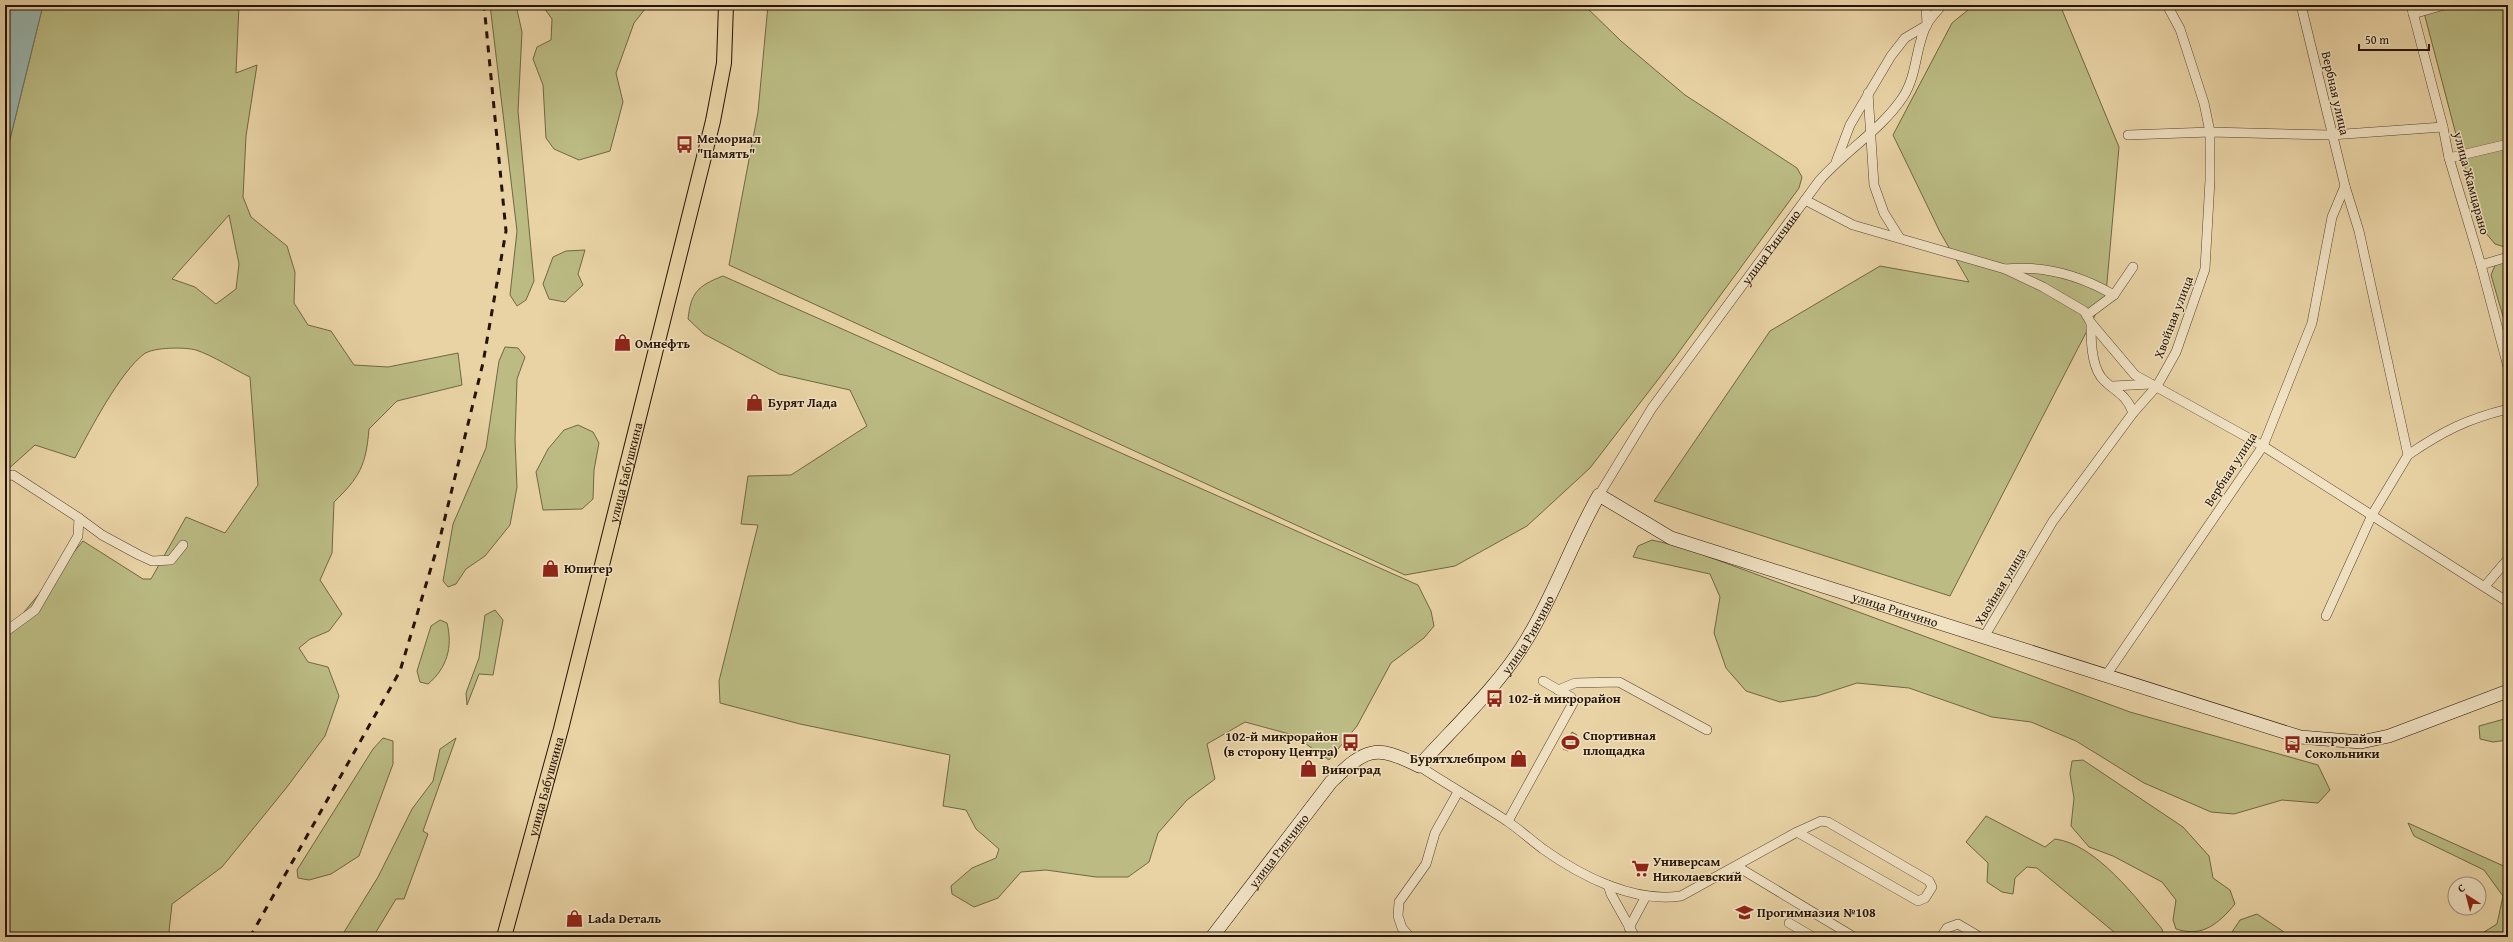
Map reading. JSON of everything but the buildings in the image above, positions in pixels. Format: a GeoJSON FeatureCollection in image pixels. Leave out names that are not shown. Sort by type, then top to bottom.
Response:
{"type":"FeatureCollection","features":[{"type":"Feature","properties":{"kind":"main road","name":"улица Бабушкина"},"geometry":{"type":"LineString","coordinates":[[504,937],[563,722],[713,121],[724,63],[726,5]]}},
{"type":"Feature","properties":{"kind":"street"},"geometry":{"type":"LineString","coordinates":[[1836,162],[1850,124],[1868,93],[1905,38],[1926,25],[1926,5]]}},
{"type":"Feature","properties":{"kind":"street","name":"улица Ринчино"},"geometry":{"type":"LineString","coordinates":[[1212,937],[1326,787],[1354,760],[1380,751],[1391,753],[1419,766],[1510,666],[1558,582],[1580,528],[1652,408],[1805,200],[1836,162],[1871,133],[1903,96],[1916,69],[1926,25],[1942,5]]}},
{"type":"Feature","properties":{"kind":"street","name":"Хвойная улица"},"geometry":{"type":"LineString","coordinates":[[1984,637],[2053,521],[2148,395],[2176,352],[2205,269],[2210,180],[2210,132],[2204,103],[2180,29],[2167,5]]}},
{"type":"Feature","properties":{"kind":"street","name":"Вербная улица"},"geometry":{"type":"LineString","coordinates":[[2300,5],[2331,135],[2359,231],[2408,455]]}},
{"type":"Feature","properties":{"kind":"street"},"geometry":{"type":"LineString","coordinates":[[2412,9],[2444,5]]}},
{"type":"Feature","properties":{"kind":"street","name":"улица Жамцарано"},"geometry":{"type":"LineString","coordinates":[[2412,9],[2443,127],[2448,158],[2481,264],[2508,368]]}},
{"type":"Feature","properties":{"kind":"street"},"geometry":{"type":"LineString","coordinates":[[1868,93],[1874,185],[1884,213],[1899,236]]}},
{"type":"Feature","properties":{"kind":"street"},"geometry":{"type":"LineString","coordinates":[[2128,135],[2210,132],[2331,135],[2443,127]]}},
{"type":"Feature","properties":{"kind":"street"},"geometry":{"type":"LineString","coordinates":[[2448,158],[2508,144]]}},
{"type":"Feature","properties":{"kind":"street","name":"Вербная улица"},"geometry":{"type":"LineString","coordinates":[[2107,674],[2263,446],[2312,323],[2332,217],[2345,186]]}},
{"type":"Feature","properties":{"kind":"street"},"geometry":{"type":"LineString","coordinates":[[1805,200],[1853,224],[1899,236],[2005,270],[2043,286],[2084,311],[2135,375],[2263,446],[2508,602]]}},
{"type":"Feature","properties":{"kind":"street"},"geometry":{"type":"LineString","coordinates":[[2481,264],[2508,257]]}},
{"type":"Feature","properties":{"kind":"street"},"geometry":{"type":"LineString","coordinates":[[2005,270],[2024,267],[2059,273],[2091,282],[2114,295]]}},
{"type":"Feature","properties":{"kind":"street"},"geometry":{"type":"LineString","coordinates":[[2089,319],[2114,295],[2133,267]]}},
{"type":"Feature","properties":{"kind":"street"},"geometry":{"type":"LineString","coordinates":[[2089,319],[2096,367],[2102,378],[2127,399],[2133,413]]}},
{"type":"Feature","properties":{"kind":"street"},"geometry":{"type":"LineString","coordinates":[[2113,386],[2155,385]]}},
{"type":"Feature","properties":{"kind":"street"},"geometry":{"type":"LineString","coordinates":[[2128,386],[2148,395]]}},
{"type":"Feature","properties":{"kind":"street"},"geometry":{"type":"LineString","coordinates":[[2326,616],[2372,515],[2408,455],[2439,434],[2472,418],[2508,409]]}},
{"type":"Feature","properties":{"kind":"street"},"geometry":{"type":"LineString","coordinates":[[5,476],[13,475],[102,535],[152,561],[171,560],[183,545]]}},
{"type":"Feature","properties":{"kind":"street","name":"улица Ринчино"},"geometry":{"type":"LineString","coordinates":[[1599,495],[1671,538],[1984,637],[2107,674],[2200,706],[2300,737],[2361,742],[2389,736],[2508,691]]}},
{"type":"Feature","properties":{"kind":"street"},"geometry":{"type":"LineString","coordinates":[[5,632],[36,610],[78,536],[78,518]]}},
{"type":"Feature","properties":{"kind":"street"},"geometry":{"type":"LineString","coordinates":[[2485,586],[2508,559]]}},
{"type":"Feature","properties":{"kind":"street"},"geometry":{"type":"LineString","coordinates":[[1508,822],[1573,703],[1571,697],[1543,681]]}},
{"type":"Feature","properties":{"kind":"street"},"geometry":{"type":"LineString","coordinates":[[1558,690],[1575,683],[1619,682],[1707,730]]}},
{"type":"Feature","properties":{"kind":"street"},"geometry":{"type":"LineString","coordinates":[[1419,766],[1458,792],[1508,822],[1544,850],[1608,885],[1646,896],[1662,899],[1681,896],[1738,867],[1797,832],[1821,821],[1828,822],[1929,881],[1932,887],[1925,898],[1918,901],[1797,832]]}},
{"type":"Feature","properties":{"kind":"street"},"geometry":{"type":"LineString","coordinates":[[1409,937],[1402,928],[1398,916],[1399,902],[1426,864],[1435,833],[1458,792]]}},
{"type":"Feature","properties":{"kind":"street"},"geometry":{"type":"LineString","coordinates":[[1738,867],[1854,937]]}},
{"type":"Feature","properties":{"kind":"street"},"geometry":{"type":"LineString","coordinates":[[1608,885],[1611,894],[1635,937]]}},
{"type":"Feature","properties":{"kind":"street"},"geometry":{"type":"LineString","coordinates":[[1629,928],[1646,896]]}},
{"type":"Feature","properties":{"kind":"street"},"geometry":{"type":"LineString","coordinates":[[1789,923],[1813,937]]}},
{"type":"Feature","properties":{"kind":"street"},"geometry":{"type":"LineString","coordinates":[[1941,937],[1947,928],[1958,924],[1980,937]]}},
{"type":"Feature","properties":{"kind":"green space"},"geometry":{"type":"Polygon","coordinates":[[[43,5],[239,5],[236,73],[257,65],[246,136],[243,197],[251,217],[287,246],[295,272],[294,303],[308,325],[331,331],[354,365],[388,367],[458,353],[462,385],[397,401],[369,429],[366,452],[360,470],[350,485],[334,502],[332,553],[320,580],[342,614],[329,631],[310,639],[299,648],[308,662],[328,667],[339,696],[325,736],[287,787],[222,867],[172,904],[169,931],[172,937],[5,937],[5,635],[83,541],[143,579],[151,579],[186,517],[225,533],[258,485],[250,377],[196,350],[170,348],[148,352],[135,362],[116,387],[75,458],[35,445],[5,472],[5,160],[43,5]],[[229,215],[172,279],[195,287],[216,304],[236,289],[239,264],[229,215]]]}},
{"type":"Feature","properties":{"kind":"green space"},"geometry":{"type":"Polygon","coordinates":[[[490,5],[516,5],[522,32],[518,111],[534,281],[526,300],[517,306],[510,295],[517,231],[490,5]]]}},
{"type":"Feature","properties":{"kind":"green space"},"geometry":{"type":"Polygon","coordinates":[[[542,5],[652,5],[645,9],[634,23],[616,73],[623,102],[610,151],[579,160],[554,149],[546,138],[543,85],[533,59],[537,47],[551,40],[552,19],[542,5]]]}},
{"type":"Feature","properties":{"kind":"green space"},"geometry":{"type":"Polygon","coordinates":[[[768,5],[1584,5],[1621,41],[1685,95],[1797,168],[1802,177],[1799,188],[1673,360],[1590,468],[1527,526],[1455,566],[1405,575],[729,265],[758,112],[768,5]]]}},
{"type":"Feature","properties":{"kind":"green space"},"geometry":{"type":"Polygon","coordinates":[[[1974,5],[2060,5],[2119,147],[2106,294],[1950,596],[1654,501],[1770,331],[1880,266],[1969,282],[1940,232],[1893,135],[1952,23],[1974,5]]]}},
{"type":"Feature","properties":{"kind":"green space"},"geometry":{"type":"Polygon","coordinates":[[[2422,5],[2508,5],[2508,248],[2495,244],[2480,226],[2422,5]]]}},
{"type":"Feature","properties":{"kind":"green space"},"geometry":{"type":"Polygon","coordinates":[[[585,250],[578,274],[583,285],[565,302],[549,299],[543,284],[553,257],[566,251],[585,250]]]}},
{"type":"Feature","properties":{"kind":"green space"},"geometry":{"type":"Polygon","coordinates":[[[2508,261],[2508,334],[2491,275],[2496,263],[2508,261]]]}},
{"type":"Feature","properties":{"kind":"green space"},"geometry":{"type":"Polygon","coordinates":[[[723,276],[1418,585],[1431,611],[1434,626],[1424,638],[1391,663],[1357,726],[1329,760],[1293,735],[1245,722],[1207,744],[1215,779],[1187,800],[1158,833],[1149,862],[1128,877],[1096,877],[1046,870],[1021,872],[998,898],[974,907],[952,894],[951,886],[972,868],[996,858],[999,849],[976,829],[966,810],[943,806],[950,755],[800,724],[720,703],[719,681],[758,525],[741,524],[748,476],[791,475],[867,426],[850,390],[779,374],[704,334],[688,319],[691,303],[701,287],[723,276]]]}},
{"type":"Feature","properties":{"kind":"green space"},"geometry":{"type":"Polygon","coordinates":[[[505,347],[518,348],[525,357],[517,379],[515,439],[517,487],[510,525],[485,556],[466,569],[456,584],[448,587],[443,581],[453,524],[486,448],[499,361],[505,347]]]}},
{"type":"Feature","properties":{"kind":"green space"},"geometry":{"type":"Polygon","coordinates":[[[578,425],[593,432],[599,443],[594,470],[593,499],[582,509],[543,510],[536,472],[548,449],[564,430],[578,425]]]}},
{"type":"Feature","properties":{"kind":"green space"},"geometry":{"type":"Polygon","coordinates":[[[1652,540],[1682,547],[2130,712],[2318,765],[2330,790],[2318,803],[2282,800],[2234,814],[2211,812],[2144,783],[2076,741],[2031,722],[1992,717],[1909,688],[1857,683],[1817,696],[1780,702],[1746,691],[1726,668],[1714,633],[1720,597],[1710,574],[1633,557],[1638,546],[1652,540]]]}},
{"type":"Feature","properties":{"kind":"green space"},"geometry":{"type":"Polygon","coordinates":[[[495,610],[503,620],[493,675],[479,674],[467,705],[466,693],[479,658],[485,615],[495,610]]]}},
{"type":"Feature","properties":{"kind":"green space"},"geometry":{"type":"Polygon","coordinates":[[[440,620],[447,623],[449,632],[449,649],[447,656],[435,678],[428,684],[420,682],[417,671],[431,626],[440,620]]]}},
{"type":"Feature","properties":{"kind":"green space"},"geometry":{"type":"Polygon","coordinates":[[[2508,718],[2508,740],[2493,742],[2480,739],[2479,726],[2508,718]]]}},
{"type":"Feature","properties":{"kind":"green space","name":"Спортивная площадка"},"geometry":{"type":"Polygon","coordinates":[[[1572,732],[1577,735],[1568,751],[1563,749],[1572,732]]]}},
{"type":"Feature","properties":{"kind":"green space"},"geometry":{"type":"Polygon","coordinates":[[[383,738],[393,741],[393,764],[359,856],[331,874],[309,880],[298,878],[297,870],[373,749],[383,738]]]}},
{"type":"Feature","properties":{"kind":"green space"},"geometry":{"type":"Polygon","coordinates":[[[456,738],[423,831],[428,834],[404,899],[396,899],[373,937],[341,937],[378,877],[412,809],[433,781],[440,749],[456,738]]]}},
{"type":"Feature","properties":{"kind":"green space"},"geometry":{"type":"Polygon","coordinates":[[[2083,760],[2183,827],[2209,856],[2213,878],[2230,890],[2235,904],[2216,923],[2210,927],[2194,932],[2176,929],[2173,920],[2176,900],[2162,882],[2113,856],[2089,847],[2071,826],[2074,798],[2070,774],[2072,761],[2083,760]]]}},
{"type":"Feature","properties":{"kind":"green space"},"geometry":{"type":"Polygon","coordinates":[[[1986,816],[2045,847],[2055,839],[2070,843],[2086,851],[2100,862],[2128,889],[2162,929],[2164,937],[2120,937],[2037,868],[2027,867],[2015,878],[2013,894],[2002,892],[1987,882],[1988,863],[1966,842],[1986,816]]]}},
{"type":"Feature","properties":{"kind":"green space"},"geometry":{"type":"Polygon","coordinates":[[[2408,823],[2508,868],[2508,937],[2476,937],[2497,924],[2503,896],[2484,870],[2414,836],[2408,823]]]}},
{"type":"Feature","properties":{"kind":"green space"},"geometry":{"type":"Polygon","coordinates":[[[2257,914],[2284,932],[2287,937],[2234,937],[2232,932],[2240,920],[2257,914]]]}},
{"type":"Feature","properties":{"kind":"water"},"geometry":{"type":"Polygon","coordinates":[[[5,5],[43,5],[5,159],[5,5]]]}},
{"type":"Feature","properties":{"kind":"railway"},"geometry":{"type":"LineString","coordinates":[[250,937],[400,671],[440,538],[483,363],[506,231],[484,5]]}},
{"type":"Feature","properties":{"kind":"place","name":"Мемориал \"Память\""},"geometry":{"type":"Point","coordinates":[684,145]}},
{"type":"Feature","properties":{"kind":"place","name":"Омнефть"},"geometry":{"type":"Point","coordinates":[622,343]}},
{"type":"Feature","properties":{"kind":"place","name":"Бурят Лада"},"geometry":{"type":"Point","coordinates":[755,402]}},
{"type":"Feature","properties":{"kind":"place","name":"Юпитер"},"geometry":{"type":"Point","coordinates":[551,568]}},
{"type":"Feature","properties":{"kind":"place","name":"102-й микрорайон"},"geometry":{"type":"Point","coordinates":[1495,698]}},
{"type":"Feature","properties":{"kind":"place","name":"Спортивная площадка"},"geometry":{"type":"Point","coordinates":[1570,742]}},
{"type":"Feature","properties":{"kind":"place","name":"102-й микрорайон (в сторону Центра)"},"geometry":{"type":"Point","coordinates":[1351,743]}},
{"type":"Feature","properties":{"kind":"place","name":"микрорайон Сокольники"},"geometry":{"type":"Point","coordinates":[2292,745]}},
{"type":"Feature","properties":{"kind":"place","name":"Бурятхлебпром"},"geometry":{"type":"Point","coordinates":[1519,758]}},
{"type":"Feature","properties":{"kind":"place","name":"Виноград"},"geometry":{"type":"Point","coordinates":[1309,769]}},
{"type":"Feature","properties":{"kind":"place","name":"Универсам Николаевский"},"geometry":{"type":"Point","coordinates":[1640,868]}},
{"type":"Feature","properties":{"kind":"place","name":"Прогимназия №108"},"geometry":{"type":"Point","coordinates":[1744,912]}},
{"type":"Feature","properties":{"kind":"place","name":"Lada Dеталь"},"geometry":{"type":"Point","coordinates":[575,918]}}]}
